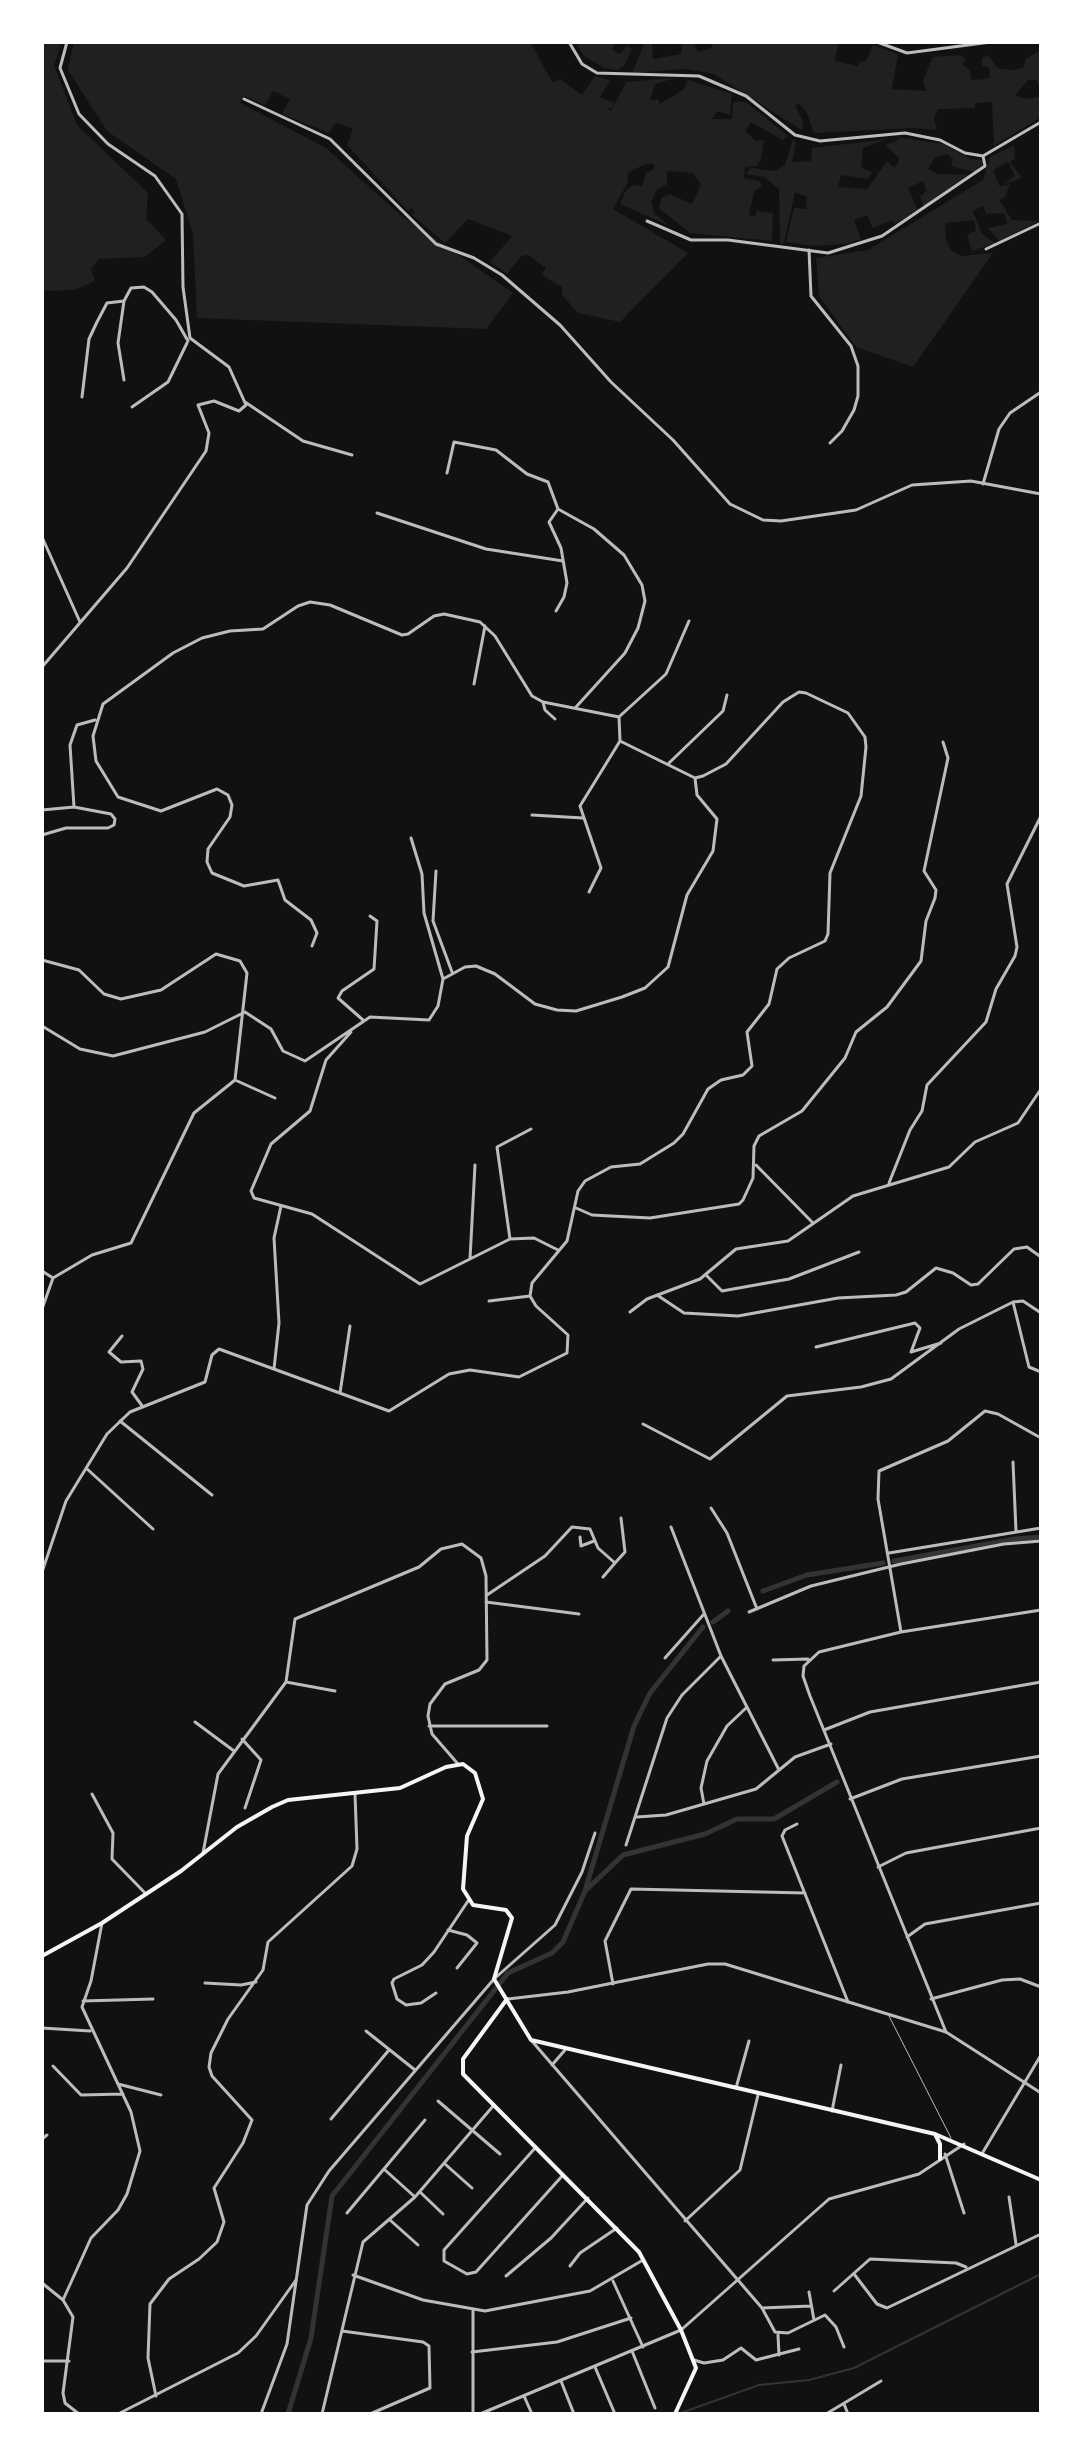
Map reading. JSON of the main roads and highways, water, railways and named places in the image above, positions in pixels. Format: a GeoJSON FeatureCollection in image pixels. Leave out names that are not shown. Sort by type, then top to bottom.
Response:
{"type":"FeatureCollection","features":[{"type":"Feature","properties":{"kind":"main road"},"geometry":{"type":"LineString","coordinates":[[42,1956],[102,1923],[202,1856],[237,1827],[272,1807],[288,1800],[400,1788],[458,1764],[475,1773],[483,1799],[467,1836],[463,1889],[468,1901],[479,1908],[506,1910],[512,1918],[494,1979],[531,2040],[951,2138],[1041,2180]]}},
{"type":"Feature","properties":{"kind":"main road"},"geometry":{"type":"LineString","coordinates":[[506,1998],[461,2064],[463,2074],[588,2198],[643,2260],[681,2330],[696,2368],[675,2414]]}},
{"type":"Feature","properties":{"kind":"main road"},"geometry":{"type":"LineString","coordinates":[[935,2134],[940,2144],[940,2159]]}},
{"type":"Feature","properties":{"kind":"waterway"},"geometry":{"type":"LineString","coordinates":[[894,1561],[1041,1537]]}},
{"type":"Feature","properties":{"kind":"waterway"},"geometry":{"type":"LineString","coordinates":[[763,1591],[807,1575],[883,1563]]}},
{"type":"Feature","properties":{"kind":"waterway"},"geometry":{"type":"LineString","coordinates":[[713,1622],[728,1611]]}},
{"type":"Feature","properties":{"kind":"waterway"},"geometry":{"type":"LineString","coordinates":[[288,2414],[311,2338],[332,2196],[508,1973],[552,1953],[563,1942],[585,1891],[634,1726],[650,1693],[703,1627]]}},
{"type":"Feature","properties":{"kind":"waterway"},"geometry":{"type":"LineString","coordinates":[[585,1891],[623,1855],[705,1834],[737,1819],[774,1819],[837,1782]]}},
{"type":"Feature","properties":{"kind":"waterway"},"geometry":{"type":"LineString","coordinates":[[678,2414],[759,2385],[809,2380],[854,2368],[1041,2274]]}}]}
